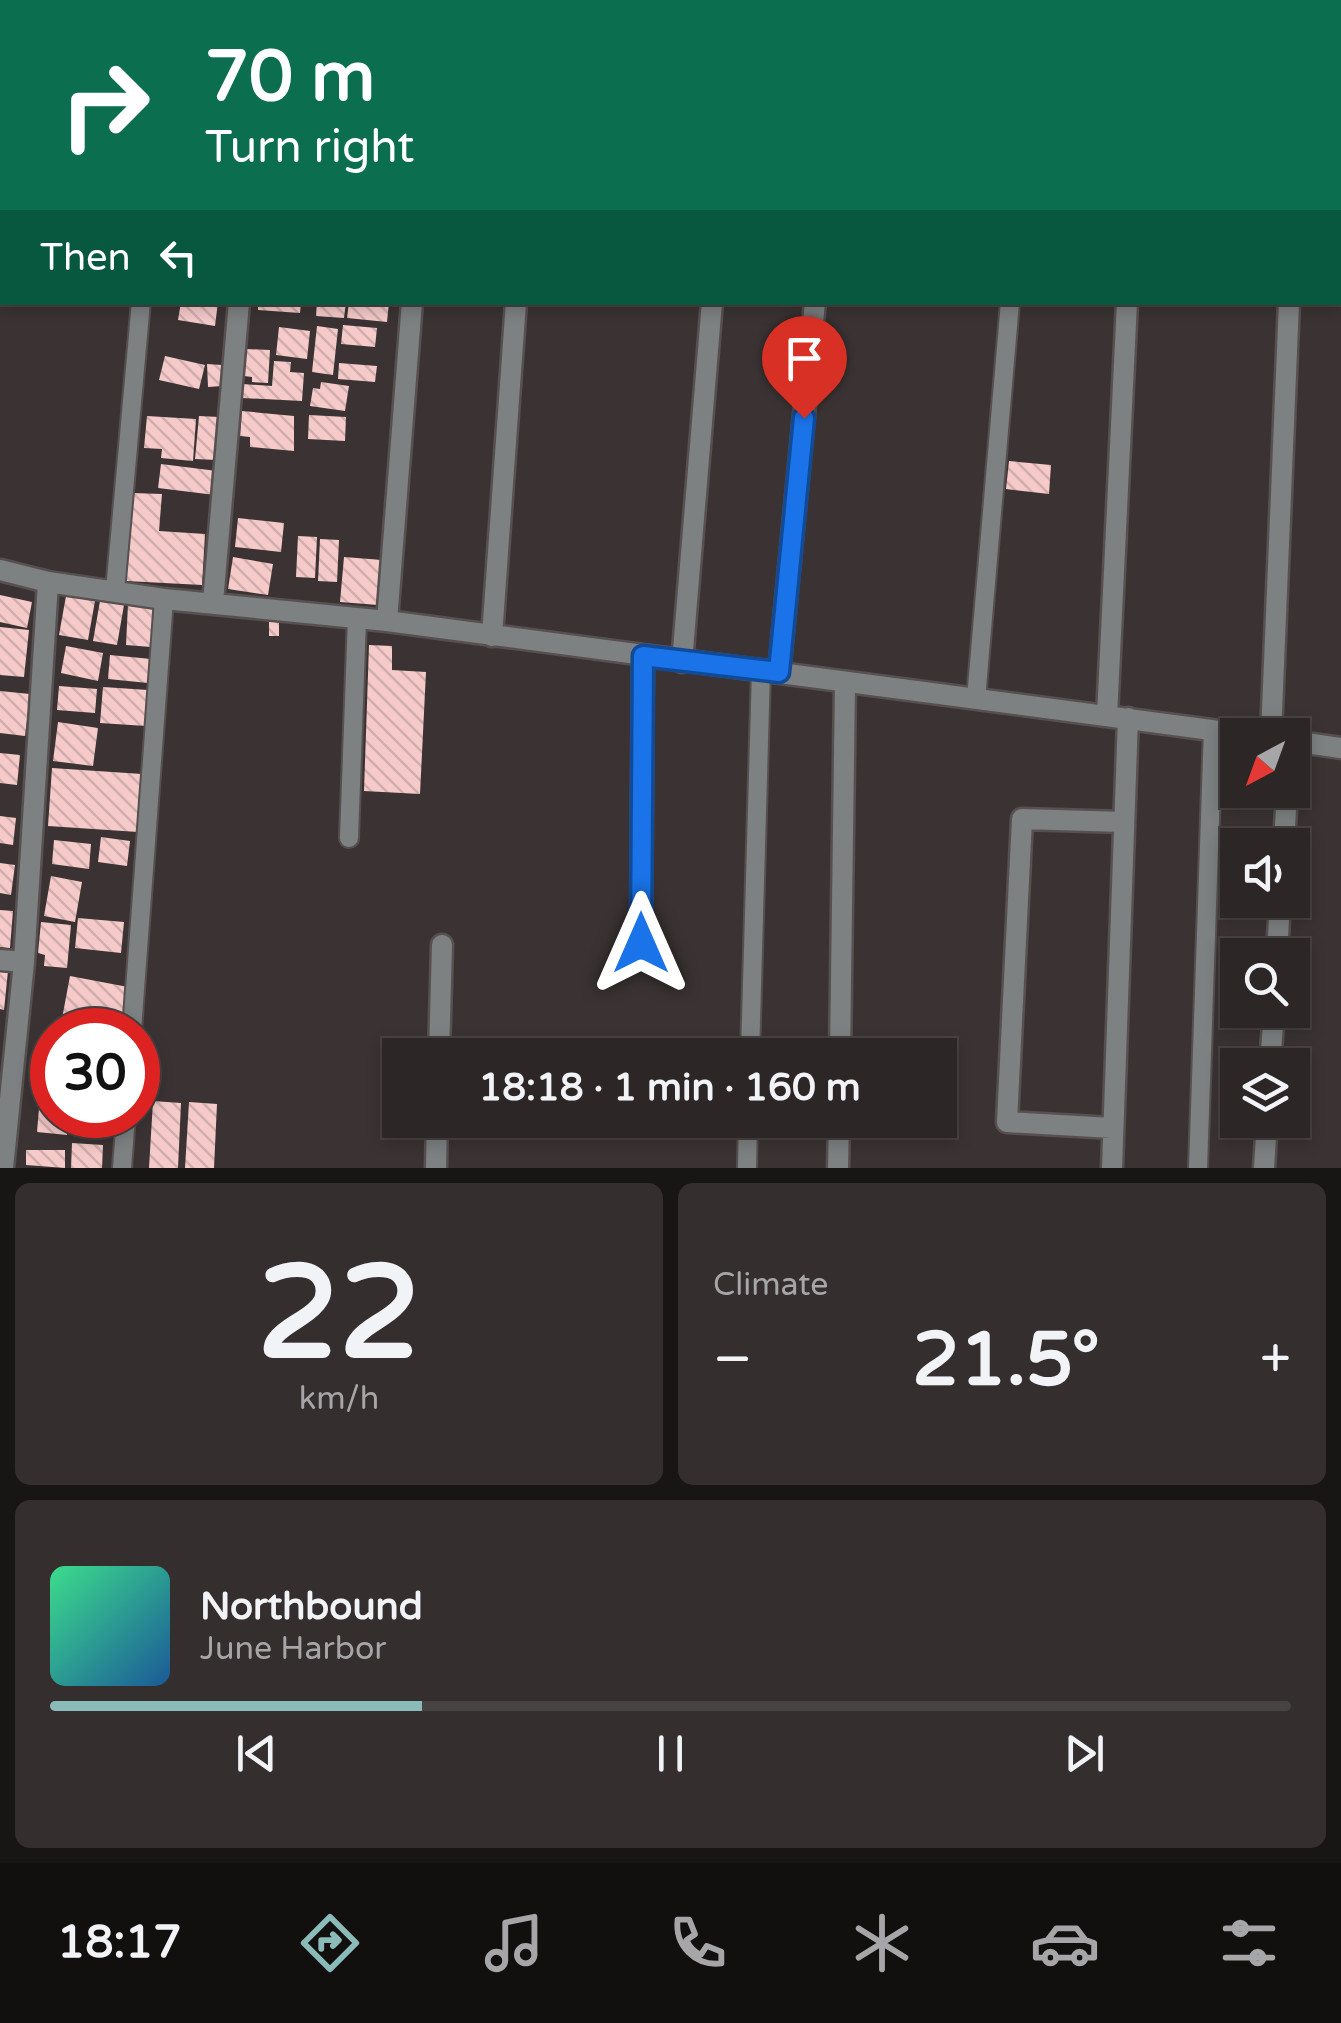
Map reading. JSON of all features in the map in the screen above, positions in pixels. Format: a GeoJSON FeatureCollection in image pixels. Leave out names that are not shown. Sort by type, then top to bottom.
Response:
{"type":"FeatureCollection","features":[{"type":"Feature","properties":{"kind":"street"},"geometry":{"type":"LineString","coordinates":[[213,602],[239,305]]}},
{"type":"Feature","properties":{"kind":"street"},"geometry":{"type":"LineString","coordinates":[[387,621],[412,305]]}},
{"type":"Feature","properties":{"kind":"street"},"geometry":{"type":"LineString","coordinates":[[492,636],[516,305]]}},
{"type":"Feature","properties":{"kind":"street"},"geometry":{"type":"LineString","coordinates":[[682,662],[712,305]]}},
{"type":"Feature","properties":{"kind":"street"},"geometry":{"type":"LineString","coordinates":[[770,672],[816,305]]}},
{"type":"Feature","properties":{"kind":"street"},"geometry":{"type":"LineString","coordinates":[[1112,1168],[1124,822],[1118,717],[1127,305]]}},
{"type":"Feature","properties":{"kind":"street"},"geometry":{"type":"LineString","coordinates":[[1272,718],[1288,305]]}},
{"type":"Feature","properties":{"kind":"street"},"geometry":{"type":"LineString","coordinates":[[0,570],[48,582],[164,599],[387,621],[1220,731]]}},
{"type":"Feature","properties":{"kind":"street"},"geometry":{"type":"LineString","coordinates":[[4,1168],[24,962],[48,582]]}},
{"type":"Feature","properties":{"kind":"street"},"geometry":{"type":"LineString","coordinates":[[641,943],[643,656]]}},
{"type":"Feature","properties":{"kind":"street"},"geometry":{"type":"LineString","coordinates":[[840,1038],[845,684]]}},
{"type":"Feature","properties":{"kind":"street"},"geometry":{"type":"LineString","coordinates":[[1310,744],[1341,748]]}},
{"type":"Feature","properties":{"kind":"street"},"geometry":{"type":"LineString","coordinates":[[1112,1128],[1006,1122],[1022,820],[1124,822]]}},
{"type":"Feature","properties":{"kind":"street"},"geometry":{"type":"LineString","coordinates":[[439,1038],[442,945]]}},
{"type":"Feature","properties":{"kind":"street"},"geometry":{"type":"LineString","coordinates":[[0,960],[24,962]]}},
{"type":"Feature","properties":{"kind":"street"},"geometry":{"type":"LineString","coordinates":[[436,1168],[437,1138]]}},
{"type":"Feature","properties":{"kind":"street"},"geometry":{"type":"LineString","coordinates":[[838,1168],[839,1138]]}},
{"type":"Feature","properties":{"kind":"street"},"geometry":{"type":"LineString","coordinates":[[1264,1168],[1266,1138]]}},
{"type":"Feature","properties":{"kind":"lane"},"geometry":{"type":"LineString","coordinates":[[116,591],[142,305]]}},
{"type":"Feature","properties":{"kind":"lane"},"geometry":{"type":"LineString","coordinates":[[976,699],[1010,305]]}},
{"type":"Feature","properties":{"kind":"lane"},"geometry":{"type":"LineString","coordinates":[[134,1008],[164,599]]}},
{"type":"Feature","properties":{"kind":"lane"},"geometry":{"type":"LineString","coordinates":[[349,838],[358,618]]}},
{"type":"Feature","properties":{"kind":"lane"},"geometry":{"type":"LineString","coordinates":[[751,1038],[770,672]]}},
{"type":"Feature","properties":{"kind":"lane"},"geometry":{"type":"LineString","coordinates":[[1198,1168],[1213,730]]}},
{"type":"Feature","properties":{"kind":"lane"},"geometry":{"type":"LineString","coordinates":[[122,1168],[124,1138]]}},
{"type":"Feature","properties":{"kind":"lane"},"geometry":{"type":"LineString","coordinates":[[747,1168],[748,1138]]}},
{"type":"Feature","properties":{"kind":"building"},"geometry":{"type":"Polygon","coordinates":[[[180,305],[218,305],[215,326],[178,320],[180,305]]]}},
{"type":"Feature","properties":{"kind":"building"},"geometry":{"type":"Polygon","coordinates":[[[258,305],[301,305],[300,313],[258,310],[258,305]]]}},
{"type":"Feature","properties":{"kind":"building"},"geometry":{"type":"Polygon","coordinates":[[[317,305],[346,305],[344,318],[316,316],[317,305]]]}},
{"type":"Feature","properties":{"kind":"building"},"geometry":{"type":"Polygon","coordinates":[[[349,305],[389,305],[387,322],[347,318],[349,305]]]}},
{"type":"Feature","properties":{"kind":"building"},"geometry":{"type":"Polygon","coordinates":[[[343,325],[377,328],[375,347],[341,344],[343,325]]]}},
{"type":"Feature","properties":{"kind":"building"},"geometry":{"type":"Polygon","coordinates":[[[317,326],[338,329],[333,375],[312,372],[317,326]]]}},
{"type":"Feature","properties":{"kind":"building"},"geometry":{"type":"Polygon","coordinates":[[[279,327],[310,331],[307,359],[276,355],[279,327]]]}},
{"type":"Feature","properties":{"kind":"building"},"geometry":{"type":"Polygon","coordinates":[[[245,349],[270,350],[268,383],[252,382],[252,377],[244,376],[245,349]]]}},
{"type":"Feature","properties":{"kind":"building"},"geometry":{"type":"Polygon","coordinates":[[[165,356],[205,365],[199,389],[159,380],[165,356]]]}},
{"type":"Feature","properties":{"kind":"building"},"geometry":{"type":"Polygon","coordinates":[[[274,361],[291,362],[290,372],[304,373],[302,401],[242,398],[243,384],[272,386],[274,361]]]}},
{"type":"Feature","properties":{"kind":"building"},"geometry":{"type":"Polygon","coordinates":[[[339,363],[377,366],[375,382],[338,379],[339,363]]]}},
{"type":"Feature","properties":{"kind":"building"},"geometry":{"type":"Polygon","coordinates":[[[207,364],[222,365],[222,386],[208,387],[207,364]]]}},
{"type":"Feature","properties":{"kind":"building"},"geometry":{"type":"Polygon","coordinates":[[[321,382],[349,386],[345,411],[310,406],[313,388],[320,389],[321,382]]]}},
{"type":"Feature","properties":{"kind":"building"},"geometry":{"type":"Polygon","coordinates":[[[242,411],[294,416],[294,451],[250,447],[250,437],[240,436],[242,411]]]}},
{"type":"Feature","properties":{"kind":"building"},"geometry":{"type":"Polygon","coordinates":[[[309,415],[346,417],[345,441],[308,439],[309,415]]]}},
{"type":"Feature","properties":{"kind":"building"},"geometry":{"type":"Polygon","coordinates":[[[147,416],[196,419],[193,461],[161,458],[162,449],[144,448],[147,416]]]}},
{"type":"Feature","properties":{"kind":"building"},"geometry":{"type":"Polygon","coordinates":[[[199,416],[219,417],[216,460],[195,459],[199,416]]]}},
{"type":"Feature","properties":{"kind":"building"},"geometry":{"type":"Polygon","coordinates":[[[1009,461],[1051,465],[1049,494],[1006,489],[1009,461]]]}},
{"type":"Feature","properties":{"kind":"building"},"geometry":{"type":"Polygon","coordinates":[[[161,464],[217,471],[215,495],[158,488],[161,464]]]}},
{"type":"Feature","properties":{"kind":"building"},"geometry":{"type":"Polygon","coordinates":[[[132,493],[162,494],[159,531],[205,534],[202,585],[126,581],[132,493]]]}},
{"type":"Feature","properties":{"kind":"building"},"geometry":{"type":"Polygon","coordinates":[[[238,518],[284,523],[281,552],[235,547],[238,518]]]}},
{"type":"Feature","properties":{"kind":"building"},"geometry":{"type":"Polygon","coordinates":[[[298,536],[317,537],[315,578],[296,577],[298,536]]]}},
{"type":"Feature","properties":{"kind":"building"},"geometry":{"type":"Polygon","coordinates":[[[320,539],[339,540],[337,582],[318,581],[320,539]]]}},
{"type":"Feature","properties":{"kind":"building"},"geometry":{"type":"Polygon","coordinates":[[[233,557],[273,564],[268,595],[228,589],[233,557]]]}},
{"type":"Feature","properties":{"kind":"building"},"geometry":{"type":"Polygon","coordinates":[[[344,557],[382,560],[378,605],[340,602],[344,557]]]}},
{"type":"Feature","properties":{"kind":"building"},"geometry":{"type":"Polygon","coordinates":[[[0,595],[32,602],[27,628],[0,622],[0,595]]]}},
{"type":"Feature","properties":{"kind":"building"},"geometry":{"type":"Polygon","coordinates":[[[66,596],[95,601],[88,640],[59,635],[66,596]]]}},
{"type":"Feature","properties":{"kind":"building"},"geometry":{"type":"Polygon","coordinates":[[[100,601],[124,605],[117,645],[93,641],[100,601]]]}},
{"type":"Feature","properties":{"kind":"building"},"geometry":{"type":"Polygon","coordinates":[[[128,604],[153,606],[151,647],[126,645],[128,604]]]}},
{"type":"Feature","properties":{"kind":"building"},"geometry":{"type":"Polygon","coordinates":[[[269,621],[279,621],[279,636],[269,636],[269,621]]]}},
{"type":"Feature","properties":{"kind":"building"},"geometry":{"type":"Polygon","coordinates":[[[0,627],[29,630],[24,677],[0,675],[0,627]]]}},
{"type":"Feature","properties":{"kind":"building"},"geometry":{"type":"Polygon","coordinates":[[[369,645],[392,646],[392,670],[426,672],[420,794],[364,791],[369,645]]]}},
{"type":"Feature","properties":{"kind":"building"},"geometry":{"type":"Polygon","coordinates":[[[66,646],[103,653],[98,681],[61,673],[66,646]]]}},
{"type":"Feature","properties":{"kind":"building"},"geometry":{"type":"Polygon","coordinates":[[[110,655],[151,659],[148,683],[108,679],[110,655]]]}},
{"type":"Feature","properties":{"kind":"building"},"geometry":{"type":"Polygon","coordinates":[[[59,686],[97,689],[95,713],[57,710],[59,686]]]}},
{"type":"Feature","properties":{"kind":"building"},"geometry":{"type":"Polygon","coordinates":[[[103,687],[148,690],[146,726],[100,723],[103,687]]]}},
{"type":"Feature","properties":{"kind":"building"},"geometry":{"type":"Polygon","coordinates":[[[0,691],[30,694],[25,736],[0,733],[0,691]]]}},
{"type":"Feature","properties":{"kind":"building"},"geometry":{"type":"Polygon","coordinates":[[[58,722],[98,728],[93,766],[53,761],[58,722]]]}},
{"type":"Feature","properties":{"kind":"building"},"geometry":{"type":"Polygon","coordinates":[[[0,753],[20,755],[17,785],[0,783],[0,753]]]}},
{"type":"Feature","properties":{"kind":"building"},"geometry":{"type":"Polygon","coordinates":[[[52,768],[142,774],[138,832],[48,826],[52,768]]]}},
{"type":"Feature","properties":{"kind":"building"},"geometry":{"type":"Polygon","coordinates":[[[0,816],[16,818],[13,845],[0,843],[0,816]]]}},
{"type":"Feature","properties":{"kind":"building"},"geometry":{"type":"Polygon","coordinates":[[[101,837],[130,841],[127,866],[98,862],[101,837]]]}},
{"type":"Feature","properties":{"kind":"building"},"geometry":{"type":"Polygon","coordinates":[[[54,840],[91,844],[89,869],[52,864],[54,840]]]}},
{"type":"Feature","properties":{"kind":"building"},"geometry":{"type":"Polygon","coordinates":[[[0,863],[15,865],[11,895],[0,893],[0,863]]]}},
{"type":"Feature","properties":{"kind":"building"},"geometry":{"type":"Polygon","coordinates":[[[51,876],[82,882],[75,922],[44,916],[51,876]]]}},
{"type":"Feature","properties":{"kind":"building"},"geometry":{"type":"Polygon","coordinates":[[[0,910],[13,911],[10,948],[0,947],[0,910]]]}},
{"type":"Feature","properties":{"kind":"building"},"geometry":{"type":"Polygon","coordinates":[[[78,918],[124,922],[121,953],[75,948],[78,918]]]}},
{"type":"Feature","properties":{"kind":"building"},"geometry":{"type":"Polygon","coordinates":[[[41,922],[71,925],[67,968],[44,966],[45,955],[38,953],[41,922]]]}},
{"type":"Feature","properties":{"kind":"building"},"geometry":{"type":"Polygon","coordinates":[[[0,970],[8,971],[4,1010],[0,1009],[0,970]]]}},
{"type":"Feature","properties":{"kind":"building"},"geometry":{"type":"Polygon","coordinates":[[[70,976],[128,987],[125,1008],[64,1008],[70,976]]]}},
{"type":"Feature","properties":{"kind":"building"},"geometry":{"type":"Polygon","coordinates":[[[160,1102],[181,1103],[178,1168],[149,1168],[151,1138],[160,1138],[160,1102]]]}},
{"type":"Feature","properties":{"kind":"building"},"geometry":{"type":"Polygon","coordinates":[[[189,1102],[217,1104],[214,1168],[185,1168],[189,1102]]]}},
{"type":"Feature","properties":{"kind":"building"},"geometry":{"type":"Polygon","coordinates":[[[72,1143],[103,1145],[102,1168],[71,1168],[72,1143]]]}},
{"type":"Feature","properties":{"kind":"building"},"geometry":{"type":"Polygon","coordinates":[[[26,1150],[65,1150],[65,1168],[26,1165],[26,1150]]]}},
{"type":"Feature","properties":{"kind":"route"},"geometry":{"type":"LineString","coordinates":[[641,943],[643,656],[779,672],[804,418]]}}]}
